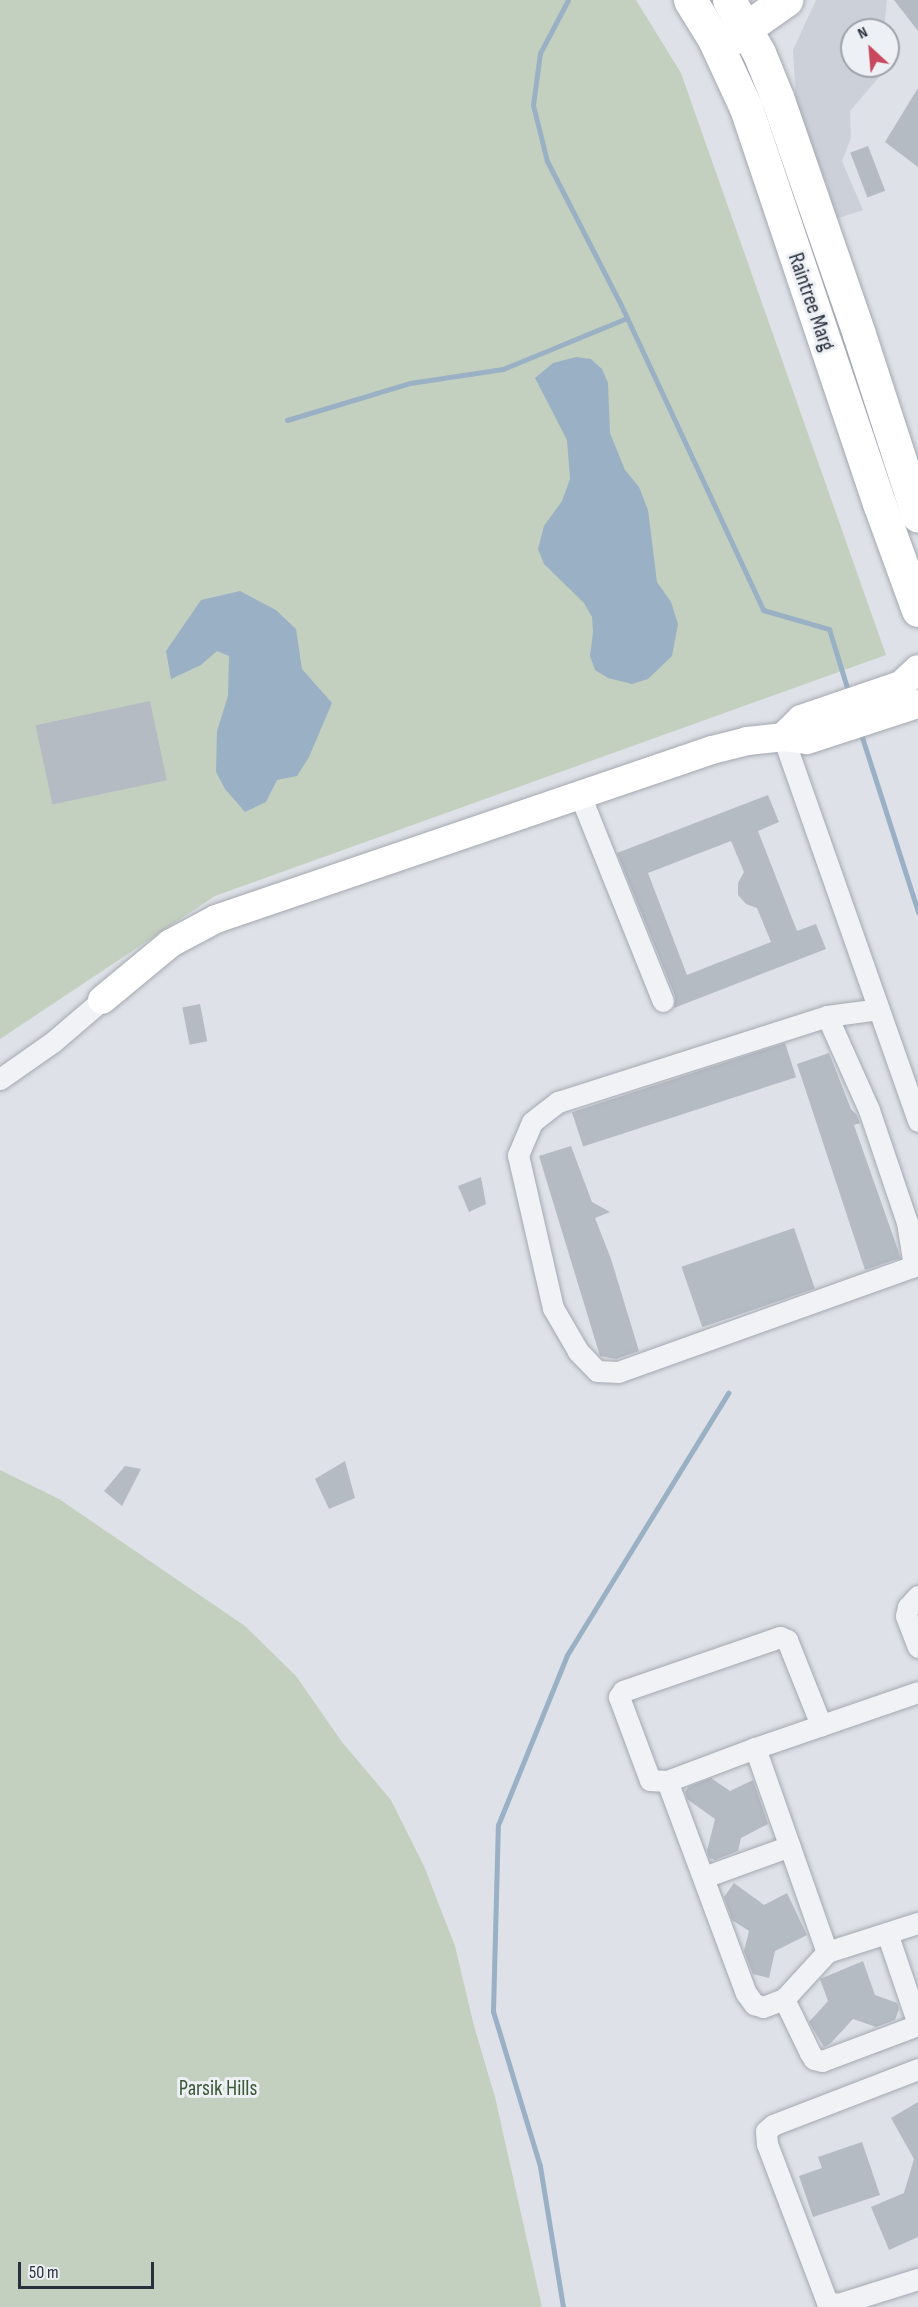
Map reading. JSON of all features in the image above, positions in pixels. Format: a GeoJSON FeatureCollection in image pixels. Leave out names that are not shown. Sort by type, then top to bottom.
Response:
{"type":"FeatureCollection","features":[{"type":"Feature","properties":{"kind":"main road","name":"Raintree Marg"},"geometry":{"type":"LineString","coordinates":[[729,0],[746,29],[777,97],[859,334],[918,516]]}},
{"type":"Feature","properties":{"kind":"main road"},"geometry":{"type":"LineString","coordinates":[[718,46],[786,0]]}},
{"type":"Feature","properties":{"kind":"main road","name":"Raintree Marg"},"geometry":{"type":"LineString","coordinates":[[699,3],[746,108],[879,503],[918,610]]}},
{"type":"Feature","properties":{"kind":"street"},"geometry":{"type":"LineString","coordinates":[[876,705],[918,669]]}},
{"type":"Feature","properties":{"kind":"street"},"geometry":{"type":"LineString","coordinates":[[0,1079],[54,1041],[171,943],[216,919],[712,750],[747,741],[783,737],[807,740],[839,718],[876,705],[918,704]]}},
{"type":"Feature","properties":{"kind":"street"},"geometry":{"type":"LineString","coordinates":[[783,737],[918,1120]]}},
{"type":"Feature","properties":{"kind":"street"},"geometry":{"type":"LineString","coordinates":[[580,795],[663,1001]]}},
{"type":"Feature","properties":{"kind":"street"},"geometry":{"type":"LineString","coordinates":[[827,1016],[869,1110],[907,1222],[914,1266],[618,1372],[597,1371],[578,1351],[553,1308],[518,1155],[532,1122],[558,1102],[827,1016],[879,1009]]}},
{"type":"Feature","properties":{"kind":"street"},"geometry":{"type":"LineString","coordinates":[[918,1596],[908,1607],[906,1616],[918,1647]]}},
{"type":"Feature","properties":{"kind":"street"},"geometry":{"type":"LineString","coordinates":[[820,1725],[787,1640],[780,1637],[623,1691],[619,1697],[650,1780],[667,1781],[918,1692]]}},
{"type":"Feature","properties":{"kind":"street"},"geometry":{"type":"LineString","coordinates":[[755,1748],[827,1952]]}},
{"type":"Feature","properties":{"kind":"street"},"geometry":{"type":"LineString","coordinates":[[667,1781],[746,1993],[754,2004],[764,2007],[784,1998],[827,1952],[918,1923]]}},
{"type":"Feature","properties":{"kind":"street"},"geometry":{"type":"LineString","coordinates":[[704,1877],[790,1846]]}},
{"type":"Feature","properties":{"kind":"street"},"geometry":{"type":"LineString","coordinates":[[784,1998],[810,2053],[814,2059],[822,2061],[918,2025],[887,1933]]}},
{"type":"Feature","properties":{"kind":"street"},"geometry":{"type":"LineString","coordinates":[[918,2069],[773,2126],[766,2131],[767,2144],[828,2302],[838,2304],[918,2279]]}},
{"type":"Feature","properties":{"kind":"shaded area"},"geometry":{"type":"Polygon","coordinates":[[[816,0],[887,0],[885,18],[840,18],[840,78],[878,78],[850,111],[851,138],[842,161],[863,210],[836,219],[827,184],[797,117],[793,50],[816,0]]]}},
{"type":"Feature","properties":{"kind":"green space"},"geometry":{"type":"Polygon","coordinates":[[[0,0],[636,0],[681,73],[886,655],[215,896],[0,1039],[0,0]]]}},
{"type":"Feature","properties":{"kind":"green space","name":"Parsik Hills"},"geometry":{"type":"Polygon","coordinates":[[[0,1470],[59,1499],[245,1626],[296,1676],[342,1742],[391,1800],[424,1866],[455,1946],[474,2026],[495,2097],[542,2307],[0,2307],[0,1470]]]}},
{"type":"Feature","properties":{"kind":"water"},"geometry":{"type":"Polygon","coordinates":[[[576,357],[591,359],[602,369],[608,383],[610,433],[625,470],[639,487],[648,510],[657,582],[671,602],[678,624],[672,656],[648,679],[632,684],[608,678],[595,670],[590,656],[592,617],[584,603],[544,564],[538,549],[544,526],[562,501],[570,479],[567,440],[535,378],[553,363],[576,357]]]}},
{"type":"Feature","properties":{"kind":"water"},"geometry":{"type":"Polygon","coordinates":[[[240,591],[276,610],[296,629],[302,669],[332,703],[309,757],[297,776],[277,780],[266,802],[245,812],[225,789],[216,772],[217,731],[228,696],[229,656],[217,651],[201,665],[171,679],[166,651],[201,600],[240,591]]]}},
{"type":"Feature","properties":{"kind":"building"},"geometry":{"type":"Polygon","coordinates":[[[894,0],[918,0],[918,31],[894,0]]]}},
{"type":"Feature","properties":{"kind":"building"},"geometry":{"type":"Polygon","coordinates":[[[918,88],[918,167],[885,142],[918,88]]]}},
{"type":"Feature","properties":{"kind":"building"},"geometry":{"type":"Polygon","coordinates":[[[868,146],[885,191],[867,198],[850,153],[868,146]]]}},
{"type":"Feature","properties":{"kind":"building"},"geometry":{"type":"Polygon","coordinates":[[[150,701],[167,780],[52,805],[36,725],[150,701]]]}},
{"type":"Feature","properties":{"kind":"building"},"geometry":{"type":"Polygon","coordinates":[[[768,795],[779,822],[758,831],[797,931],[816,924],[826,949],[674,1008],[675,996],[617,853],[768,795]],[[731,841],[648,873],[687,975],[771,942],[757,908],[746,904],[738,895],[738,883],[744,872],[731,841]]]}},
{"type":"Feature","properties":{"kind":"building"},"geometry":{"type":"Polygon","coordinates":[[[200,1004],[207,1041],[190,1045],[182,1007],[200,1004]]]}},
{"type":"Feature","properties":{"kind":"building"},"geometry":{"type":"Polygon","coordinates":[[[785,1043],[796,1077],[583,1146],[572,1112],[785,1043]]]}},
{"type":"Feature","properties":{"kind":"building"},"geometry":{"type":"Polygon","coordinates":[[[829,1053],[851,1109],[857,1115],[860,1123],[854,1125],[900,1258],[865,1270],[797,1064],[829,1053]]]}},
{"type":"Feature","properties":{"kind":"building"},"geometry":{"type":"Polygon","coordinates":[[[571,1146],[592,1202],[610,1212],[595,1218],[611,1259],[639,1351],[616,1359],[600,1356],[539,1156],[571,1146]]]}},
{"type":"Feature","properties":{"kind":"building"},"geometry":{"type":"Polygon","coordinates":[[[481,1177],[486,1204],[469,1212],[458,1186],[481,1177]]]}},
{"type":"Feature","properties":{"kind":"building"},"geometry":{"type":"Polygon","coordinates":[[[794,1228],[815,1289],[702,1327],[681,1267],[794,1228]]]}},
{"type":"Feature","properties":{"kind":"building"},"geometry":{"type":"Polygon","coordinates":[[[345,1461],[355,1498],[329,1509],[315,1479],[345,1461]]]}},
{"type":"Feature","properties":{"kind":"building"},"geometry":{"type":"Polygon","coordinates":[[[125,1466],[141,1469],[122,1506],[104,1491],[125,1466]]]}},
{"type":"Feature","properties":{"kind":"building"},"geometry":{"type":"Polygon","coordinates":[[[711,1778],[730,1791],[753,1780],[768,1824],[741,1838],[738,1851],[715,1860],[709,1858],[707,1851],[715,1819],[687,1799],[685,1792],[688,1787],[711,1778]]]}},
{"type":"Feature","properties":{"kind":"building"},"geometry":{"type":"Polygon","coordinates":[[[734,1883],[764,1905],[787,1893],[807,1935],[775,1951],[769,1978],[753,1974],[744,1951],[749,1931],[732,1920],[724,1897],[734,1883]]]}},
{"type":"Feature","properties":{"kind":"building"},"geometry":{"type":"Polygon","coordinates":[[[863,1961],[875,1995],[897,2003],[899,2009],[895,2020],[876,2027],[853,2019],[830,2044],[824,2047],[809,2022],[828,2001],[820,1979],[863,1961]]]}},
{"type":"Feature","properties":{"kind":"building"},"geometry":{"type":"Polygon","coordinates":[[[918,2102],[918,2237],[889,2250],[871,2207],[904,2193],[914,2159],[891,2118],[918,2102]]]}},
{"type":"Feature","properties":{"kind":"building"},"geometry":{"type":"Polygon","coordinates":[[[862,2142],[880,2195],[813,2217],[799,2176],[822,2168],[818,2157],[862,2142]]]}},
{"type":"Feature","properties":{"kind":"waterway"},"geometry":{"type":"LineString","coordinates":[[568,0],[540,53],[533,105],[547,161],[621,305],[763,610],[829,629],[849,694]]}},
{"type":"Feature","properties":{"kind":"waterway"},"geometry":{"type":"LineString","coordinates":[[287,420],[410,383],[503,369],[627,318]]}},
{"type":"Feature","properties":{"kind":"waterway"},"geometry":{"type":"LineString","coordinates":[[860,731],[918,912]]}},
{"type":"Feature","properties":{"kind":"waterway"},"geometry":{"type":"LineString","coordinates":[[563,2307],[540,2166],[493,2011],[498,1825],[567,1655],[728,1393]]}}]}
